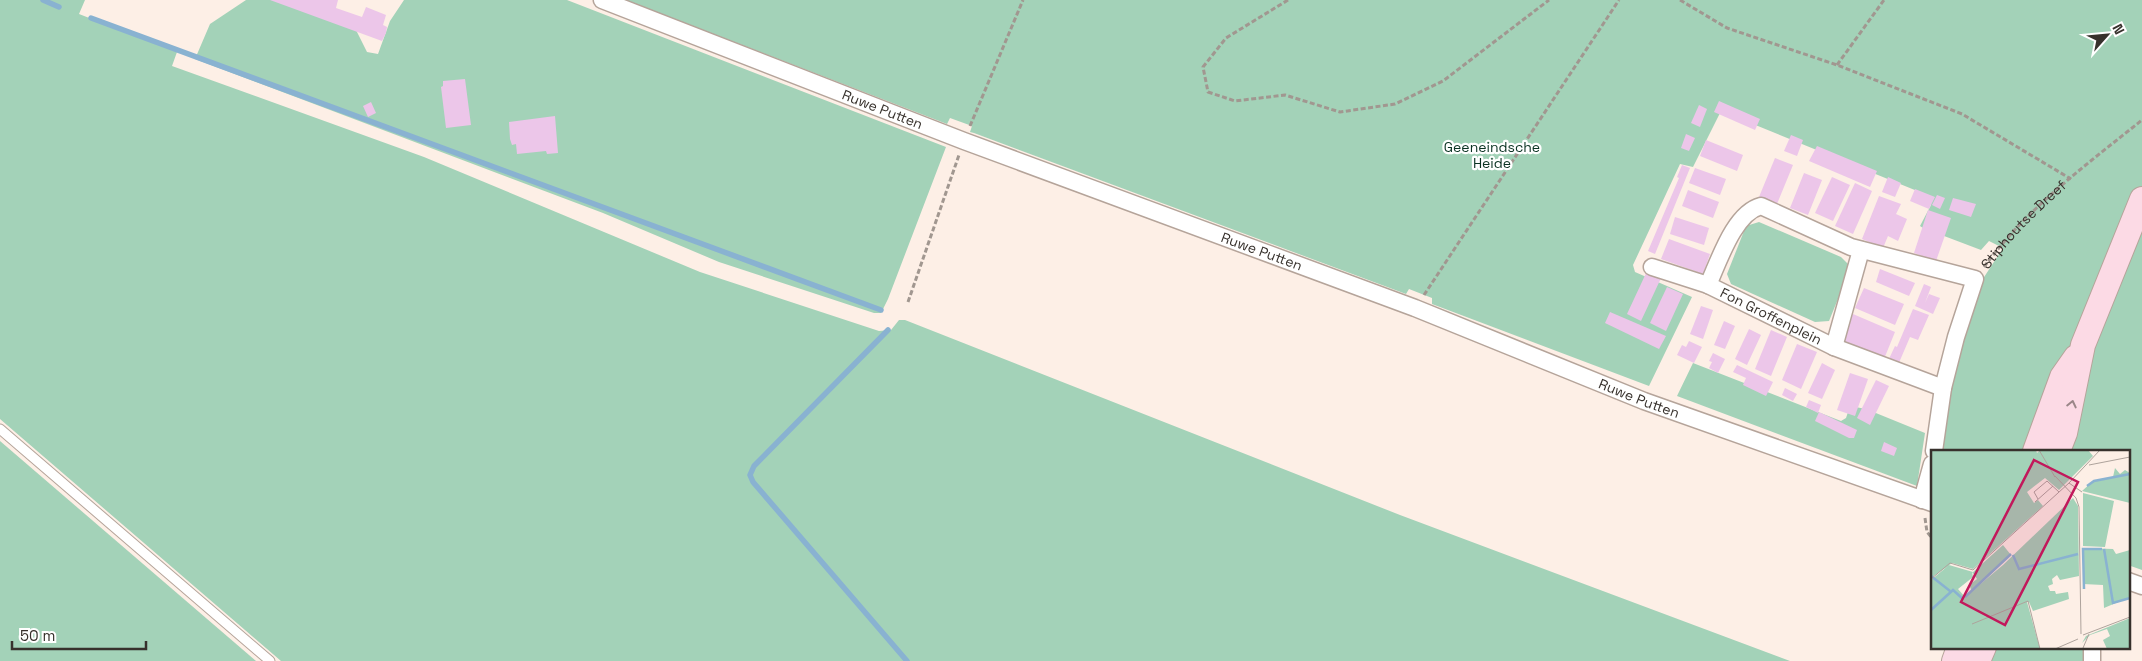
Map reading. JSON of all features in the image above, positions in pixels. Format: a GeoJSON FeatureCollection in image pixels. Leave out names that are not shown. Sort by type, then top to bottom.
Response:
{"type":"FeatureCollection","features":[{"type":"Feature","properties":{"kind":"main road"},"geometry":{"type":"LineString","coordinates":[[2058,450],[2065,433],[2084,345],[2142,199]]}},
{"type":"Feature","properties":{"kind":"main road"},"geometry":{"type":"LineString","coordinates":[[2035,450],[2062,377],[2084,345]]}},
{"type":"Feature","properties":{"kind":"main road"},"geometry":{"type":"LineString","coordinates":[[1954,661],[1959,648]]}},
{"type":"Feature","properties":{"kind":"main road"},"geometry":{"type":"LineString","coordinates":[[1978,661],[1984,648]]}},
{"type":"Feature","properties":{"kind":"street","name":"Ruwe Putten"},"geometry":{"type":"LineString","coordinates":[[602,0],[964,141],[1415,308],[1644,401],[1929,504]]}},
{"type":"Feature","properties":{"kind":"street","name":"Fon Groffenplein"},"geometry":{"type":"LineString","coordinates":[[1708,285],[1737,224],[1752,208],[1761,206],[1861,250],[1975,279]]}},
{"type":"Feature","properties":{"kind":"street","name":"Fon Groffenplein"},"geometry":{"type":"LineString","coordinates":[[1834,346],[1861,250]]}},
{"type":"Feature","properties":{"kind":"street","name":"Fon Groffenplein"},"geometry":{"type":"LineString","coordinates":[[1652,267],[1708,285],[1834,346],[1944,388]]}},
{"type":"Feature","properties":{"kind":"street","name":"Stiphoutse Dreef"},"geometry":{"type":"LineString","coordinates":[[1934,450],[1944,388],[1956,337],[1975,279]]}},
{"type":"Feature","properties":{"kind":"street"},"geometry":{"type":"LineString","coordinates":[[1929,504],[1931,477]]}},
{"type":"Feature","properties":{"kind":"street"},"geometry":{"type":"LineString","coordinates":[[2130,582],[2142,586]]}},
{"type":"Feature","properties":{"kind":"street"},"geometry":{"type":"LineString","coordinates":[[2092,648],[2092,661]]}},
{"type":"Feature","properties":{"kind":"lane"},"geometry":{"type":"LineString","coordinates":[[0,429],[270,661]]}},
{"type":"Feature","properties":{"kind":"path"},"geometry":{"type":"LineString","coordinates":[[1288,0],[1226,38],[1203,67],[1208,92],[1235,101],[1285,95],[1340,112],[1395,104],[1443,81],[1480,55],[1549,0]]}},
{"type":"Feature","properties":{"kind":"path"},"geometry":{"type":"LineString","coordinates":[[1415,308],[1619,0]]}},
{"type":"Feature","properties":{"kind":"path"},"geometry":{"type":"LineString","coordinates":[[1680,0],[1727,28],[1837,65],[1962,114],[2071,179]]}},
{"type":"Feature","properties":{"kind":"path"},"geometry":{"type":"LineString","coordinates":[[1837,65],[1884,0]]}},
{"type":"Feature","properties":{"kind":"path","name":"Stiphoutse Dreef"},"geometry":{"type":"LineString","coordinates":[[1975,279],[2013,231],[2042,202],[2142,120]]}},
{"type":"Feature","properties":{"kind":"green space"},"geometry":{"type":"Polygon","coordinates":[[[0,0],[85,0],[79,14],[177,52],[172,66],[424,157],[700,272],[879,331],[891,330],[899,320],[905,320],[1400,515],[1790,661],[281,661],[0,419],[0,0]]]}},
{"type":"Feature","properties":{"kind":"green space"},"geometry":{"type":"Polygon","coordinates":[[[246,0],[281,0],[356,30],[367,52],[378,54],[390,21],[404,0],[567,0],[946,147],[888,299],[881,313],[874,313],[719,262],[603,213],[195,59],[210,24],[246,0]]]}},
{"type":"Feature","properties":{"kind":"green space","name":"Geeneindsche Heide"},"geometry":{"type":"Polygon","coordinates":[[[625,0],[2142,0],[2142,570],[2130,566],[2130,450],[1939,450],[1942,420],[1975,291],[2003,248],[1989,241],[1981,250],[1923,228],[1920,226],[1931,205],[1927,195],[1721,111],[1693,167],[1680,164],[1633,265],[1635,272],[1692,297],[1649,386],[1432,304],[1432,298],[1409,289],[1406,294],[970,132],[972,126],[950,118],[947,124],[625,0]]]}},
{"type":"Feature","properties":{"kind":"green space"},"geometry":{"type":"Polygon","coordinates":[[[1759,222],[1841,257],[1851,267],[1829,321],[1815,322],[1731,284],[1727,274],[1746,226],[1759,222]]]}},
{"type":"Feature","properties":{"kind":"green space"},"geometry":{"type":"Polygon","coordinates":[[[1693,363],[1841,421],[1846,418],[1850,406],[1866,409],[1925,433],[1917,486],[1677,396],[1693,363]]]}},
{"type":"Feature","properties":{"kind":"green space"},"geometry":{"type":"Polygon","coordinates":[[[0,441],[256,661],[0,661],[0,441]]]}},
{"type":"Feature","properties":{"kind":"green space"},"geometry":{"type":"Polygon","coordinates":[[[1989,648],[2088,648],[2088,661],[1983,661],[1989,648]]]}},
{"type":"Feature","properties":{"kind":"building"},"geometry":{"type":"Polygon","coordinates":[[[270,0],[338,0],[336,8],[362,17],[366,7],[386,15],[383,25],[387,27],[386,33],[382,41],[270,0]]]}},
{"type":"Feature","properties":{"kind":"building"},"geometry":{"type":"Polygon","coordinates":[[[465,79],[471,125],[446,128],[441,87],[443,86],[443,81],[465,79]]]}},
{"type":"Feature","properties":{"kind":"building"},"geometry":{"type":"Polygon","coordinates":[[[1719,101],[1760,119],[1755,130],[1714,112],[1719,101]]]}},
{"type":"Feature","properties":{"kind":"building"},"geometry":{"type":"Polygon","coordinates":[[[371,102],[376,113],[368,117],[363,106],[371,102]]]}},
{"type":"Feature","properties":{"kind":"building"},"geometry":{"type":"Polygon","coordinates":[[[1699,105],[1707,109],[1700,127],[1691,123],[1699,105]]]}},
{"type":"Feature","properties":{"kind":"building"},"geometry":{"type":"Polygon","coordinates":[[[555,116],[558,153],[547,154],[546,151],[517,154],[516,144],[512,145],[510,139],[509,122],[555,116]]]}},
{"type":"Feature","properties":{"kind":"building"},"geometry":{"type":"Polygon","coordinates":[[[1686,134],[1695,138],[1689,151],[1681,148],[1686,134]]]}},
{"type":"Feature","properties":{"kind":"building"},"geometry":{"type":"Polygon","coordinates":[[[1791,135],[1803,140],[1797,156],[1784,151],[1791,135]]]}},
{"type":"Feature","properties":{"kind":"building"},"geometry":{"type":"Polygon","coordinates":[[[1706,140],[1743,155],[1737,171],[1700,156],[1706,140]]]}},
{"type":"Feature","properties":{"kind":"building"},"geometry":{"type":"Polygon","coordinates":[[[1817,146],[1877,171],[1870,187],[1809,161],[1817,146]]]}},
{"type":"Feature","properties":{"kind":"building"},"geometry":{"type":"Polygon","coordinates":[[[1775,158],[1793,165],[1777,204],[1759,197],[1775,158]]]}},
{"type":"Feature","properties":{"kind":"building"},"geometry":{"type":"Polygon","coordinates":[[[1682,165],[1690,168],[1655,254],[1648,251],[1679,178],[1677,177],[1682,165]]]}},
{"type":"Feature","properties":{"kind":"building"},"geometry":{"type":"Polygon","coordinates":[[[1695,168],[1726,179],[1720,195],[1689,183],[1695,168]]]}},
{"type":"Feature","properties":{"kind":"building"},"geometry":{"type":"Polygon","coordinates":[[[1804,173],[1822,180],[1808,215],[1790,208],[1804,173]]]}},
{"type":"Feature","properties":{"kind":"building"},"geometry":{"type":"Polygon","coordinates":[[[1832,177],[1850,185],[1833,221],[1815,213],[1832,177]]]}},
{"type":"Feature","properties":{"kind":"building"},"geometry":{"type":"Polygon","coordinates":[[[1888,177],[1901,183],[1895,197],[1882,192],[1888,177]]]}},
{"type":"Feature","properties":{"kind":"building"},"geometry":{"type":"Polygon","coordinates":[[[1855,183],[1872,191],[1853,234],[1835,226],[1855,183]]]}},
{"type":"Feature","properties":{"kind":"building"},"geometry":{"type":"Polygon","coordinates":[[[1915,189],[1935,197],[1929,209],[1910,201],[1915,189]]]}},
{"type":"Feature","properties":{"kind":"building"},"geometry":{"type":"Polygon","coordinates":[[[1688,190],[1719,202],[1713,218],[1682,206],[1688,190]]]}},
{"type":"Feature","properties":{"kind":"building"},"geometry":{"type":"Polygon","coordinates":[[[1937,195],[1945,198],[1940,209],[1932,205],[1937,195]]]}},
{"type":"Feature","properties":{"kind":"building"},"geometry":{"type":"Polygon","coordinates":[[[1879,196],[1901,204],[1896,214],[1907,219],[1898,241],[1888,236],[1883,248],[1862,239],[1879,196]]]}},
{"type":"Feature","properties":{"kind":"building"},"geometry":{"type":"Polygon","coordinates":[[[1953,198],[1976,204],[1971,217],[1949,210],[1953,198]]]}},
{"type":"Feature","properties":{"kind":"building"},"geometry":{"type":"Polygon","coordinates":[[[1928,210],[1951,218],[1936,261],[1914,253],[1928,210]]]}},
{"type":"Feature","properties":{"kind":"building"},"geometry":{"type":"Polygon","coordinates":[[[1675,217],[1709,228],[1704,245],[1670,234],[1675,217]]]}},
{"type":"Feature","properties":{"kind":"building"},"geometry":{"type":"Polygon","coordinates":[[[1669,239],[1710,254],[1703,274],[1661,259],[1669,239]]]}},
{"type":"Feature","properties":{"kind":"building"},"geometry":{"type":"Polygon","coordinates":[[[1648,269],[1662,276],[1641,321],[1627,314],[1648,269]]]}},
{"type":"Feature","properties":{"kind":"building"},"geometry":{"type":"Polygon","coordinates":[[[1880,269],[1915,283],[1909,296],[1876,282],[1880,269]]]}},
{"type":"Feature","properties":{"kind":"building"},"geometry":{"type":"Polygon","coordinates":[[[1924,284],[1931,287],[1925,303],[1929,294],[1940,298],[1933,314],[1915,306],[1924,284]]]}},
{"type":"Feature","properties":{"kind":"building"},"geometry":{"type":"Polygon","coordinates":[[[1667,287],[1683,294],[1666,331],[1650,323],[1667,287]]]}},
{"type":"Feature","properties":{"kind":"building"},"geometry":{"type":"Polygon","coordinates":[[[1864,288],[1904,304],[1895,325],[1855,308],[1864,288]]]}},
{"type":"Feature","properties":{"kind":"building"},"geometry":{"type":"Polygon","coordinates":[[[1701,306],[1713,310],[1703,339],[1690,334],[1701,306]]]}},
{"type":"Feature","properties":{"kind":"building"},"geometry":{"type":"Polygon","coordinates":[[[1913,309],[1929,315],[1918,340],[1910,337],[1898,365],[1888,361],[1895,346],[1897,347],[1913,309]]]}},
{"type":"Feature","properties":{"kind":"building"},"geometry":{"type":"Polygon","coordinates":[[[1610,312],[1666,336],[1659,349],[1605,323],[1610,312]]]}},
{"type":"Feature","properties":{"kind":"building"},"geometry":{"type":"Polygon","coordinates":[[[1853,314],[1895,332],[1884,359],[1846,344],[1844,335],[1853,314]]]}},
{"type":"Feature","properties":{"kind":"building"},"geometry":{"type":"Polygon","coordinates":[[[1724,321],[1735,326],[1725,349],[1714,345],[1724,321]]]}},
{"type":"Feature","properties":{"kind":"building"},"geometry":{"type":"Polygon","coordinates":[[[1749,329],[1761,335],[1747,365],[1735,359],[1749,329]]]}},
{"type":"Feature","properties":{"kind":"building"},"geometry":{"type":"Polygon","coordinates":[[[1771,330],[1787,337],[1771,376],[1755,369],[1771,330]]]}},
{"type":"Feature","properties":{"kind":"building"},"geometry":{"type":"Polygon","coordinates":[[[1689,341],[1702,347],[1694,363],[1677,355],[1682,345],[1686,347],[1689,341]]]}},
{"type":"Feature","properties":{"kind":"building"},"geometry":{"type":"Polygon","coordinates":[[[1797,344],[1817,352],[1801,389],[1782,380],[1797,344]]]}},
{"type":"Feature","properties":{"kind":"building"},"geometry":{"type":"Polygon","coordinates":[[[1713,353],[1725,359],[1718,373],[1709,368],[1712,362],[1709,361],[1713,353]]]}},
{"type":"Feature","properties":{"kind":"building"},"geometry":{"type":"Polygon","coordinates":[[[1822,363],[1835,370],[1822,399],[1808,393],[1822,363]]]}},
{"type":"Feature","properties":{"kind":"building"},"geometry":{"type":"Polygon","coordinates":[[[1737,365],[1773,382],[1766,396],[1743,385],[1746,378],[1733,372],[1737,365]]]}},
{"type":"Feature","properties":{"kind":"building"},"geometry":{"type":"Polygon","coordinates":[[[1850,373],[1868,379],[1855,416],[1837,410],[1850,373]]]}},
{"type":"Feature","properties":{"kind":"building"},"geometry":{"type":"Polygon","coordinates":[[[1876,380],[1889,386],[1870,425],[1857,418],[1876,380]]]}},
{"type":"Feature","properties":{"kind":"building"},"geometry":{"type":"Polygon","coordinates":[[[1785,388],[1797,394],[1793,401],[1782,395],[1785,388]]]}},
{"type":"Feature","properties":{"kind":"building"},"geometry":{"type":"Polygon","coordinates":[[[1809,400],[1821,405],[1818,413],[1806,407],[1809,400]]]}},
{"type":"Feature","properties":{"kind":"building"},"geometry":{"type":"Polygon","coordinates":[[[1819,412],[1857,430],[1854,438],[1849,438],[1815,421],[1819,412]]]}},
{"type":"Feature","properties":{"kind":"building"},"geometry":{"type":"Polygon","coordinates":[[[1884,442],[1897,448],[1894,456],[1881,451],[1884,442]]]}},
{"type":"Feature","properties":{"kind":"waterway"},"geometry":{"type":"LineString","coordinates":[[43,0],[59,7]]}},
{"type":"Feature","properties":{"kind":"waterway"},"geometry":{"type":"LineString","coordinates":[[91,18],[881,310]]}},
{"type":"Feature","properties":{"kind":"waterway"},"geometry":{"type":"LineString","coordinates":[[888,330],[754,466],[750,475],[753,482],[907,661]]}}]}
